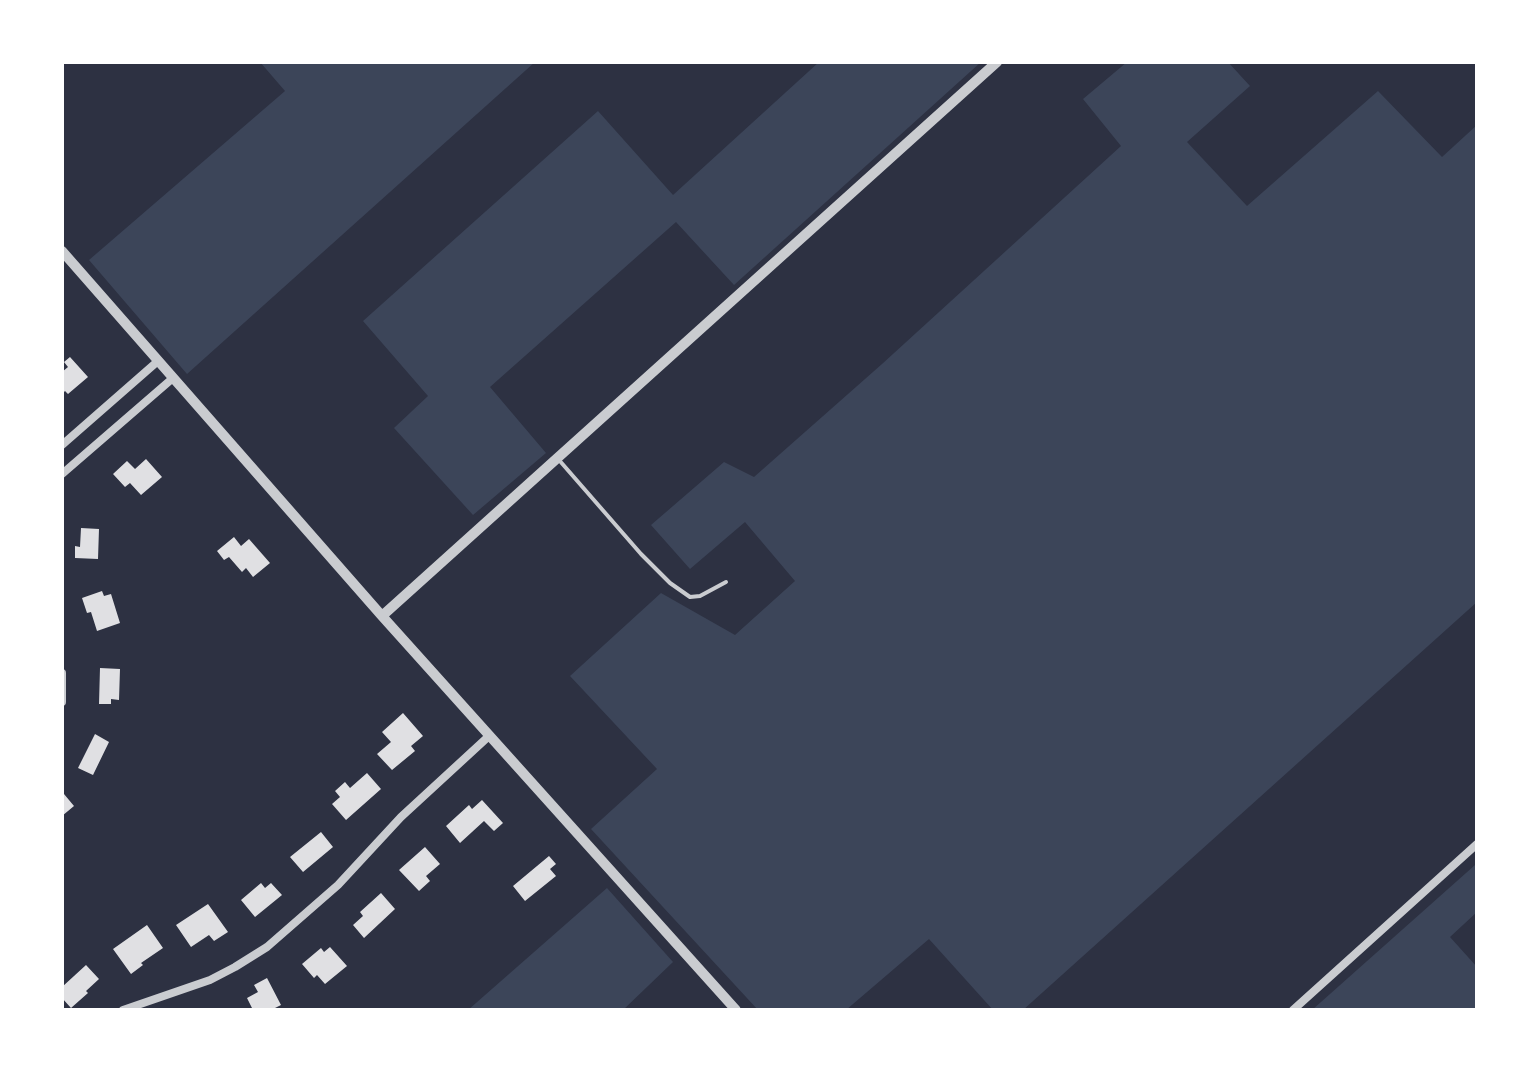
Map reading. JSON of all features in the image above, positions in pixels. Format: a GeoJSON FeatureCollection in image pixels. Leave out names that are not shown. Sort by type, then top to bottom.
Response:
{"type":"FeatureCollection","features":[{"type":"Feature","properties":{"kind":"street"},"geometry":{"type":"LineString","coordinates":[[382,616],[997,62]]}},
{"type":"Feature","properties":{"kind":"street"},"geometry":{"type":"LineString","coordinates":[[62,251],[382,616],[736,1010]]}},
{"type":"Feature","properties":{"kind":"street"},"geometry":{"type":"LineString","coordinates":[[62,445],[158,361]]}},
{"type":"Feature","properties":{"kind":"street"},"geometry":{"type":"LineString","coordinates":[[62,474],[173,378]]}},
{"type":"Feature","properties":{"kind":"street"},"geometry":{"type":"LineString","coordinates":[[62,673],[62,702]]}},
{"type":"Feature","properties":{"kind":"street"},"geometry":{"type":"LineString","coordinates":[[123,1010],[210,980],[267,947],[338,885],[401,817],[489,736]]}},
{"type":"Feature","properties":{"kind":"street"},"geometry":{"type":"LineString","coordinates":[[1293,1010],[1477,844]]}},
{"type":"Feature","properties":{"kind":"lane"},"geometry":{"type":"LineString","coordinates":[[557,458],[670,583],[690,597],[700,596],[726,582]]}},
{"type":"Feature","properties":{"kind":"shaded area"},"geometry":{"type":"Polygon","coordinates":[[[260,62],[535,62],[187,374],[89,260],[285,91],[260,62]]]}},
{"type":"Feature","properties":{"kind":"shaded area"},"geometry":{"type":"Polygon","coordinates":[[[819,62],[981,62],[734,285],[676,222],[490,387],[546,453],[473,515],[394,428],[428,396],[363,321],[598,111],[673,195],[819,62]]]}},
{"type":"Feature","properties":{"kind":"shaded area"},"geometry":{"type":"Polygon","coordinates":[[[1127,62],[1228,62],[1250,86],[1187,142],[1247,206],[1378,91],[1442,157],[1477,125],[1477,602],[1023,1010],[993,1010],[929,939],[846,1010],[758,1010],[591,829],[657,769],[570,676],[661,593],[735,635],[795,581],[745,522],[690,569],[651,525],[724,462],[754,477],[1121,146],[1083,99],[1127,62]]]}},
{"type":"Feature","properties":{"kind":"shaded area"},"geometry":{"type":"Polygon","coordinates":[[[1475,865],[1477,912],[1450,937],[1477,967],[1477,1010],[1312,1010],[1475,865]]]}},
{"type":"Feature","properties":{"kind":"shaded area"},"geometry":{"type":"Polygon","coordinates":[[[607,888],[673,962],[623,1010],[468,1010],[607,888]]]}},
{"type":"Feature","properties":{"kind":"building"},"geometry":{"type":"Polygon","coordinates":[[[70,357],[88,377],[68,394],[65,391],[62,394],[62,372],[68,367],[64,362],[70,357]]]}},
{"type":"Feature","properties":{"kind":"building"},"geometry":{"type":"Polygon","coordinates":[[[146,459],[162,477],[141,495],[130,483],[125,487],[113,474],[127,461],[135,469],[146,459]]]}},
{"type":"Feature","properties":{"kind":"building"},"geometry":{"type":"Polygon","coordinates":[[[81,528],[99,529],[98,559],[75,558],[75,546],[80,547],[81,528]]]}},
{"type":"Feature","properties":{"kind":"building"},"geometry":{"type":"Polygon","coordinates":[[[234,537],[241,546],[249,539],[270,563],[253,577],[246,568],[242,572],[229,557],[224,560],[217,551],[234,537]]]}},
{"type":"Feature","properties":{"kind":"building"},"geometry":{"type":"Polygon","coordinates":[[[102,591],[104,596],[111,594],[120,623],[97,631],[91,612],[87,613],[82,598],[102,591]]]}},
{"type":"Feature","properties":{"kind":"building"},"geometry":{"type":"Polygon","coordinates":[[[100,668],[120,669],[119,700],[111,699],[111,704],[99,704],[100,668]]]}},
{"type":"Feature","properties":{"kind":"building"},"geometry":{"type":"Polygon","coordinates":[[[403,713],[423,736],[411,746],[415,751],[392,770],[377,754],[391,742],[382,732],[403,713]]]}},
{"type":"Feature","properties":{"kind":"building"},"geometry":{"type":"Polygon","coordinates":[[[95,734],[109,742],[93,775],[78,768],[95,734]]]}},
{"type":"Feature","properties":{"kind":"building"},"geometry":{"type":"Polygon","coordinates":[[[367,773],[381,789],[346,820],[332,804],[340,797],[335,791],[345,782],[350,788],[367,773]]]}},
{"type":"Feature","properties":{"kind":"building"},"geometry":{"type":"Polygon","coordinates":[[[62,795],[74,806],[62,816],[62,795]]]}},
{"type":"Feature","properties":{"kind":"building"},"geometry":{"type":"Polygon","coordinates":[[[482,800],[503,823],[494,831],[484,821],[460,843],[446,826],[469,805],[472,809],[482,800]]]}},
{"type":"Feature","properties":{"kind":"building"},"geometry":{"type":"Polygon","coordinates":[[[321,832],[333,847],[303,872],[290,857],[321,832]]]}},
{"type":"Feature","properties":{"kind":"building"},"geometry":{"type":"Polygon","coordinates":[[[425,847],[440,864],[426,876],[430,881],[419,891],[399,870],[425,847]]]}},
{"type":"Feature","properties":{"kind":"building"},"geometry":{"type":"Polygon","coordinates":[[[549,856],[556,864],[550,869],[556,876],[525,901],[513,886],[549,856]]]}},
{"type":"Feature","properties":{"kind":"building"},"geometry":{"type":"Polygon","coordinates":[[[261,883],[265,888],[271,883],[282,895],[255,917],[241,900],[261,883]]]}},
{"type":"Feature","properties":{"kind":"building"},"geometry":{"type":"Polygon","coordinates":[[[381,893],[395,909],[364,938],[353,925],[363,916],[360,912],[381,893]]]}},
{"type":"Feature","properties":{"kind":"building"},"geometry":{"type":"Polygon","coordinates":[[[208,904],[228,932],[214,941],[209,935],[191,947],[176,925],[208,904]]]}},
{"type":"Feature","properties":{"kind":"building"},"geometry":{"type":"Polygon","coordinates":[[[147,925],[163,948],[131,974],[113,949],[147,925]]]}},
{"type":"Feature","properties":{"kind":"building"},"geometry":{"type":"Polygon","coordinates":[[[330,947],[347,966],[325,984],[317,975],[314,978],[302,964],[321,948],[324,952],[330,947]]]}},
{"type":"Feature","properties":{"kind":"building"},"geometry":{"type":"Polygon","coordinates":[[[86,965],[99,979],[71,1008],[62,998],[62,987],[86,965]]]}},
{"type":"Feature","properties":{"kind":"building"},"geometry":{"type":"Polygon","coordinates":[[[267,978],[281,1005],[271,1010],[253,1010],[247,998],[258,992],[254,985],[267,978]]]}}]}
